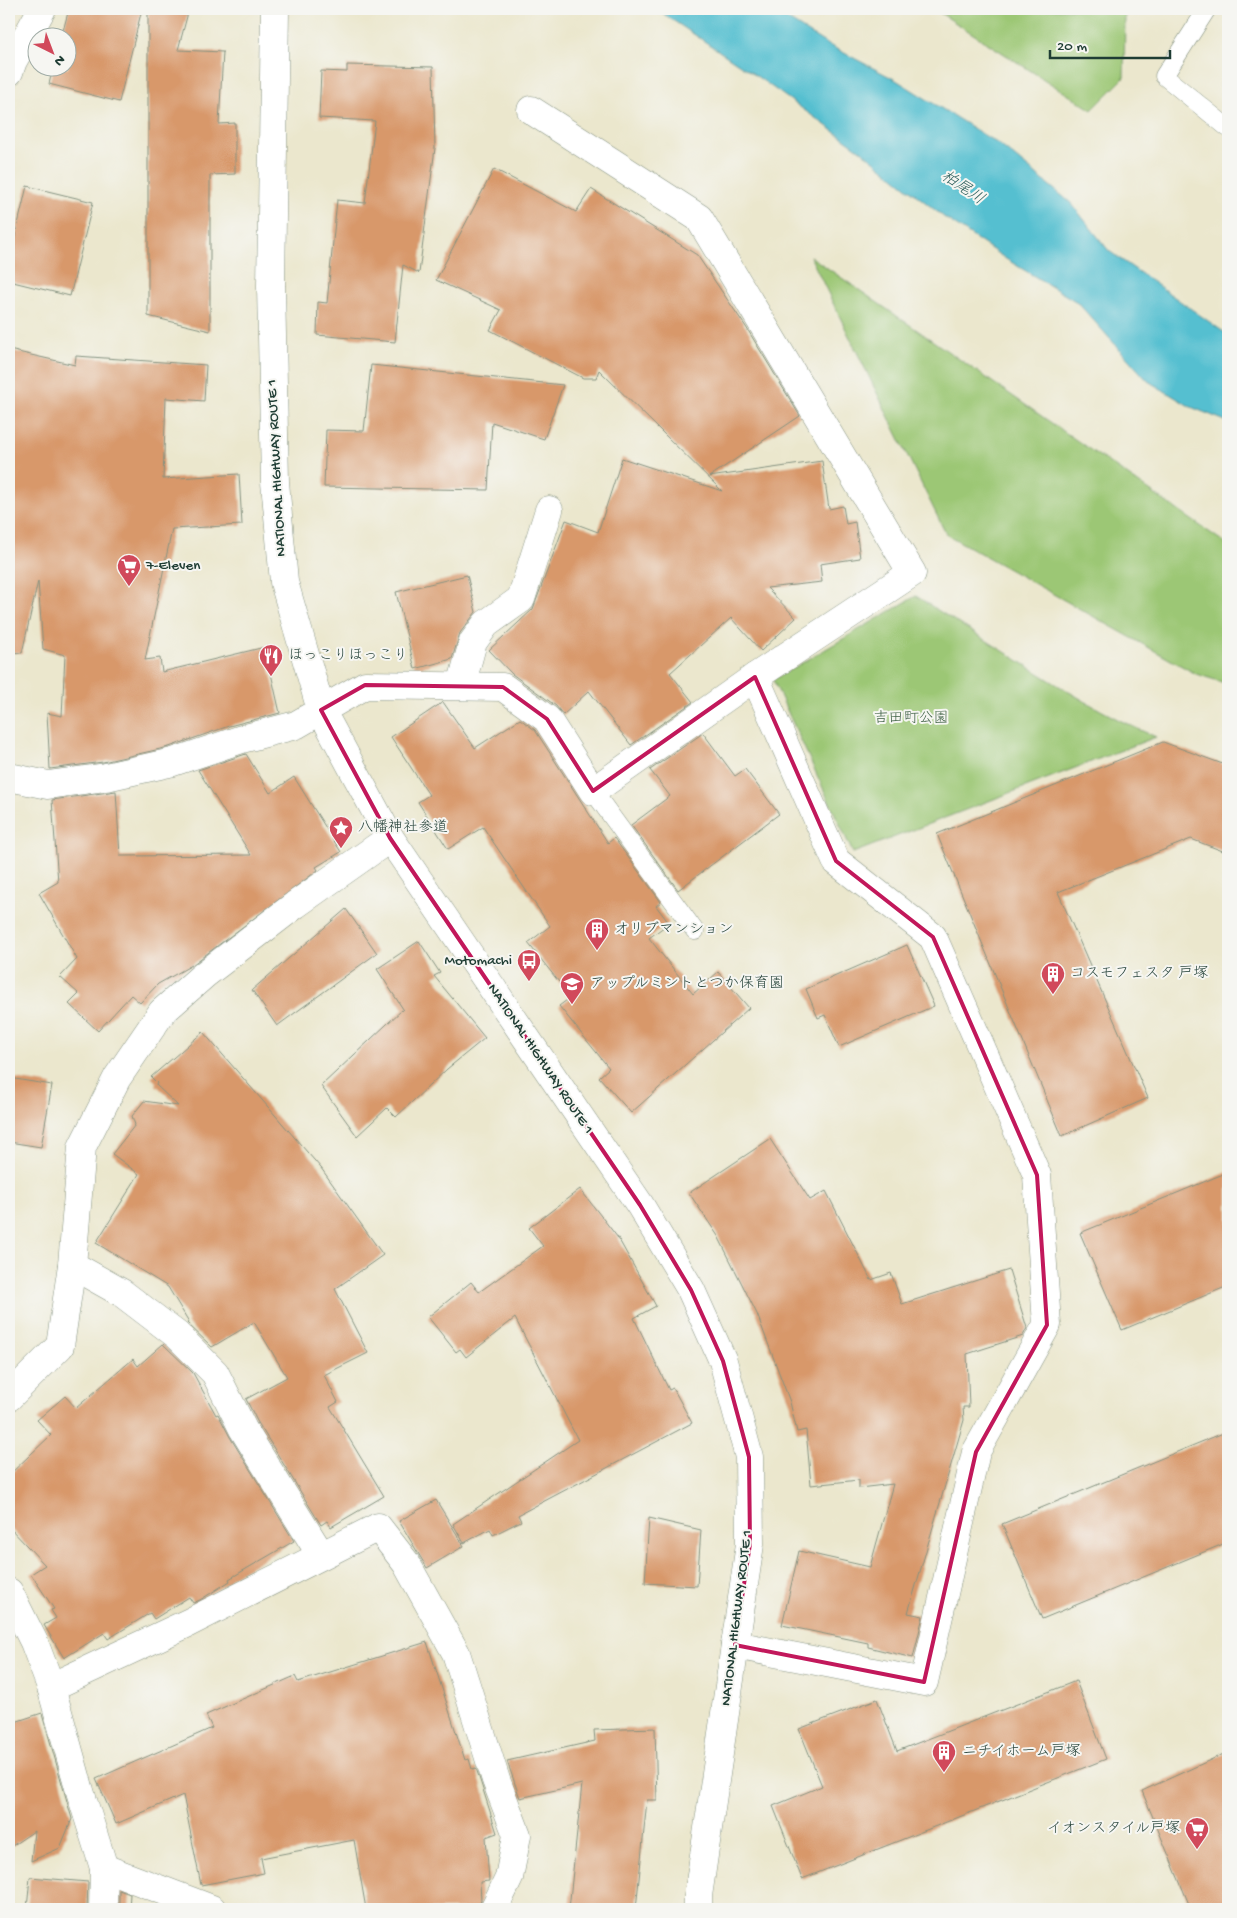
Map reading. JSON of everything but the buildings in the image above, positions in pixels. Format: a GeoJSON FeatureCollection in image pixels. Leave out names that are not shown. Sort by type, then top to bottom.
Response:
{"type":"FeatureCollection","features":[{"type":"Feature","properties":{"kind":"main road"},"geometry":{"type":"LineString","coordinates":[[10,65],[42,9]]}},
{"type":"Feature","properties":{"kind":"main road","name":"NATIONAL HIGHWAY ROUTE 1"},"geometry":{"type":"LineString","coordinates":[[275,9],[271,286],[275,482],[284,582],[321,710],[390,838],[640,1205],[691,1290],[723,1361],[749,1457],[750,1544],[698,1896],[698,1909]]}},
{"type":"Feature","properties":{"kind":"main road"},"geometry":{"type":"LineString","coordinates":[[9,777],[48,785],[106,777],[173,762],[242,739],[296,725],[365,685],[503,687],[546,719],[594,791],[755,678],[912,573],[699,218],[531,110]]}},
{"type":"Feature","properties":{"kind":"main road"},"geometry":{"type":"LineString","coordinates":[[461,686],[473,642],[486,624],[521,599],[548,510]]}},
{"type":"Feature","properties":{"kind":"main road"},"geometry":{"type":"LineString","coordinates":[[735,1645],[924,1682],[976,1452],[1048,1325],[1038,1175],[933,937],[836,861],[755,678]]}},
{"type":"Feature","properties":{"kind":"main road"},"geometry":{"type":"LineString","coordinates":[[9,1397],[60,1346],[72,1265],[82,1147],[117,1078],[162,1012],[204,975],[294,905],[390,838]]}},
{"type":"Feature","properties":{"kind":"main road"},"geometry":{"type":"LineString","coordinates":[[72,1265],[130,1299],[177,1335],[215,1373],[243,1429],[321,1555]]}},
{"type":"Feature","properties":{"kind":"main road"},"geometry":{"type":"LineString","coordinates":[[51,1687],[188,1622],[378,1527],[406,1563],[456,1653],[496,1780],[518,1835],[509,1878],[494,1909]]}},
{"type":"Feature","properties":{"kind":"main road"},"geometry":{"type":"LineString","coordinates":[[9,1592],[34,1642],[51,1687],[104,1868],[103,1909]]}},
{"type":"Feature","properties":{"kind":"main road"},"geometry":{"type":"LineString","coordinates":[[104,1868],[212,1909]]}},
{"type":"Feature","properties":{"kind":"lane"},"geometry":{"type":"LineString","coordinates":[[1207,9],[1164,76],[1228,128]]}},
{"type":"Feature","properties":{"kind":"lane"},"geometry":{"type":"LineString","coordinates":[[594,791],[695,931]]}},
{"type":"Feature","properties":{"kind":"highlighted area"},"geometry":{"type":"Polygon","coordinates":[[[755,677],[836,861],[933,937],[1037,1175],[1047,1325],[976,1452],[924,1682],[735,1645],[750,1544],[749,1457],[723,1361],[691,1290],[640,1205],[390,838],[321,710],[365,685],[503,687],[547,719],[593,791],[755,677]]]}},
{"type":"Feature","properties":{"kind":"green space"},"geometry":{"type":"Polygon","coordinates":[[[934,9],[1130,9],[1125,16],[1124,78],[1092,110],[934,9]]]}},
{"type":"Feature","properties":{"kind":"green space"},"geometry":{"type":"Polygon","coordinates":[[[810,256],[1228,545],[1228,684],[1196,674],[946,534],[810,256]]]}},
{"type":"Feature","properties":{"kind":"green space","name":"吉田町公園"},"geometry":{"type":"Polygon","coordinates":[[[916,596],[1084,701],[1156,737],[853,853],[773,680],[916,596]]]}},
{"type":"Feature","properties":{"kind":"water","name":"柏尾川"},"geometry":{"type":"Polygon","coordinates":[[[656,9],[771,9],[825,43],[896,80],[1000,145],[1071,203],[1109,251],[1228,335],[1228,422],[1191,407],[1148,381],[1077,302],[1006,259],[945,218],[859,149],[755,75],[656,9]]]}},
{"type":"Feature","properties":{"kind":"place","name":"7-Eleven"},"geometry":{"type":"Point","coordinates":[129,587]}},
{"type":"Feature","properties":{"kind":"place","name":"ほっこりほっこり"},"geometry":{"type":"Point","coordinates":[271,677]}},
{"type":"Feature","properties":{"kind":"place","name":"八幡神社参道"},"geometry":{"type":"Point","coordinates":[341,849]}},
{"type":"Feature","properties":{"kind":"place","name":"オリブマンション"},"geometry":{"type":"Point","coordinates":[597,951]}},
{"type":"Feature","properties":{"kind":"place","name":"Motomachi"},"geometry":{"type":"Point","coordinates":[529,982]}},
{"type":"Feature","properties":{"kind":"place","name":"コスモフェスタ 戸塚"},"geometry":{"type":"Point","coordinates":[1053,995]}},
{"type":"Feature","properties":{"kind":"place","name":"アップルミントとつか保育園"},"geometry":{"type":"Point","coordinates":[572,1005]}},
{"type":"Feature","properties":{"kind":"place","name":"ニチイホーム戸塚"},"geometry":{"type":"Point","coordinates":[944,1773]}},
{"type":"Feature","properties":{"kind":"place","name":"イオンスタイル戸塚"},"geometry":{"type":"Point","coordinates":[1197,1850]}}]}
